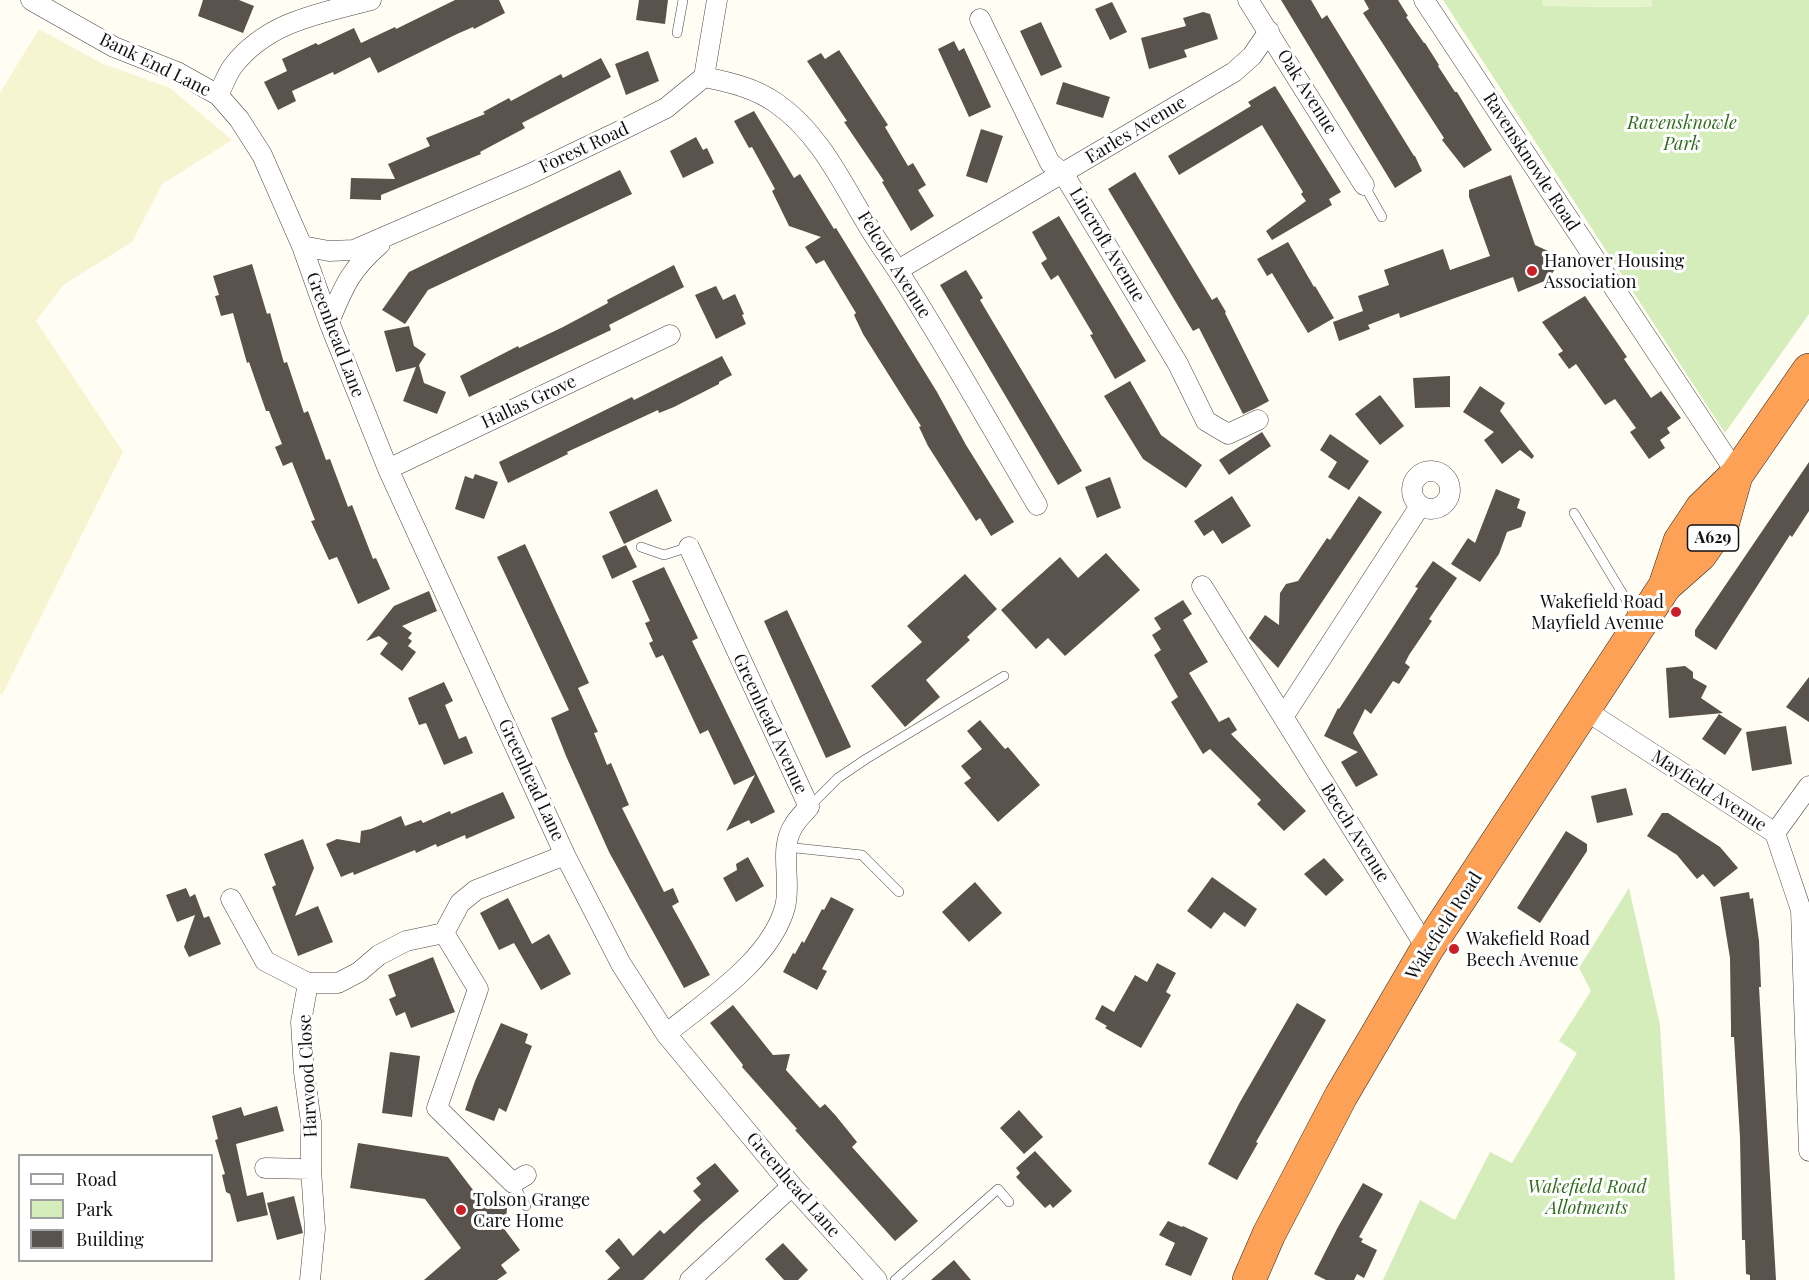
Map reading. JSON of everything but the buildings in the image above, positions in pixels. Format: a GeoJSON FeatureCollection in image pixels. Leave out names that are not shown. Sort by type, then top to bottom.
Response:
{"type":"FeatureCollection","features":[{"type":"Feature","properties":{"kind":"highway","name":"Wakefield Road"},"geometry":{"type":"LineString","coordinates":[[1249,1280],[1269,1234],[1341,1096],[1427,949],[1665,586],[1700,555],[1723,522],[1737,474],[1809,370]]}},
{"type":"Feature","properties":{"kind":"street","name":"Bank End Lane"},"geometry":{"type":"LineString","coordinates":[[31,0],[114,47],[177,72],[218,95],[238,119],[262,155],[288,217]]}},
{"type":"Feature","properties":{"kind":"street"},"geometry":{"type":"LineString","coordinates":[[218,95],[232,67],[252,46],[271,33],[288,23],[370,0]]}},
{"type":"Feature","properties":{"kind":"street"},"geometry":{"type":"LineString","coordinates":[[704,77],[717,0]]}},
{"type":"Feature","properties":{"kind":"street","name":"Oak Avenue"},"geometry":{"type":"LineString","coordinates":[[1248,0],[1364,185]]}},
{"type":"Feature","properties":{"kind":"street","name":"Ravensknowle Road"},"geometry":{"type":"LineString","coordinates":[[1424,0],[1737,474]]}},
{"type":"Feature","properties":{"kind":"street","name":"Lincroft Avenue"},"geometry":{"type":"LineString","coordinates":[[981,19],[1050,163],[1063,173],[1178,364],[1206,421],[1228,434],[1258,420]]}},
{"type":"Feature","properties":{"kind":"street","name":"Earles Avenue"},"geometry":{"type":"LineString","coordinates":[[898,270],[1233,72],[1252,56],[1269,31]]}},
{"type":"Feature","properties":{"kind":"street","name":"Forest Road"},"geometry":{"type":"LineString","coordinates":[[302,246],[329,251],[354,250],[386,238],[666,108],[704,77]]}},
{"type":"Feature","properties":{"kind":"street","name":"Felcote Avenue"},"geometry":{"type":"LineString","coordinates":[[704,77],[750,88],[776,103],[798,122],[819,146],[838,173],[871,231],[898,270],[1037,505]]}},
{"type":"Feature","properties":{"kind":"street","name":"Greenhead Lane"},"geometry":{"type":"LineString","coordinates":[[288,217],[302,246],[329,322],[388,470],[565,855],[621,964],[666,1034],[792,1186],[877,1280]]}},
{"type":"Feature","properties":{"kind":"street","name":"Forest Road"},"geometry":{"type":"LineString","coordinates":[[329,322],[346,280],[364,258],[386,238]]}},
{"type":"Feature","properties":{"kind":"street","name":"Hallas Grove"},"geometry":{"type":"LineString","coordinates":[[388,470],[670,335]]}},
{"type":"Feature","properties":{"kind":"street"},"geometry":{"type":"LineString","coordinates":[[1284,717],[1420,506]]}},
{"type":"Feature","properties":{"kind":"street","name":"Greenhead Avenue"},"geometry":{"type":"LineString","coordinates":[[666,1034],[735,978],[758,954],[774,932],[785,906],[786,848],[793,826],[808,807],[689,547]]}},
{"type":"Feature","properties":{"kind":"street","name":"Beech Avenue"},"geometry":{"type":"LineString","coordinates":[[1202,586],[1427,949]]}},
{"type":"Feature","properties":{"kind":"street","name":"Mayfield Avenue"},"geometry":{"type":"LineString","coordinates":[[1585,710],[1775,833],[1801,910],[1809,1151]]}},
{"type":"Feature","properties":{"kind":"street"},"geometry":{"type":"LineString","coordinates":[[1775,833],[1809,786]]}},
{"type":"Feature","properties":{"kind":"street"},"geometry":{"type":"LineString","coordinates":[[444,933],[460,903],[476,890],[565,855]]}},
{"type":"Feature","properties":{"kind":"street"},"geometry":{"type":"LineString","coordinates":[[231,899],[265,961],[308,983],[338,983],[359,972],[379,955],[406,941],[444,933]]}},
{"type":"Feature","properties":{"kind":"street"},"geometry":{"type":"LineString","coordinates":[[444,933],[478,989],[437,1108],[519,1179]]}},
{"type":"Feature","properties":{"kind":"street","name":"Harwood Close"},"geometry":{"type":"LineString","coordinates":[[308,983],[301,1022],[304,1071],[311,1122],[315,1229],[310,1280]]}},
{"type":"Feature","properties":{"kind":"street"},"geometry":{"type":"LineString","coordinates":[[266,1168],[311,1169]]}},
{"type":"Feature","properties":{"kind":"street"},"geometry":{"type":"LineString","coordinates":[[690,1280],[792,1186]]}},
{"type":"Feature","properties":{"kind":"lane"},"geometry":{"type":"LineString","coordinates":[[677,33],[683,0]]}},
{"type":"Feature","properties":{"kind":"lane"},"geometry":{"type":"LineString","coordinates":[[1364,185],[1382,217]]}},
{"type":"Feature","properties":{"kind":"lane"},"geometry":{"type":"LineString","coordinates":[[1574,513],[1641,624]]}},
{"type":"Feature","properties":{"kind":"lane"},"geometry":{"type":"LineString","coordinates":[[641,547],[664,555],[689,547]]}},
{"type":"Feature","properties":{"kind":"lane"},"geometry":{"type":"LineString","coordinates":[[808,807],[838,778],[866,759],[1004,676]]}},
{"type":"Feature","properties":{"kind":"lane"},"geometry":{"type":"LineString","coordinates":[[786,848],[862,855],[899,892]]}},
{"type":"Feature","properties":{"kind":"lane"},"geometry":{"type":"LineString","coordinates":[[519,1179],[526,1206]]}},
{"type":"Feature","properties":{"kind":"lane"},"geometry":{"type":"LineString","coordinates":[[895,1280],[998,1189],[1009,1202]]}},
{"type":"Feature","properties":{"kind":"shaded area"},"geometry":{"type":"Polygon","coordinates":[[[39,29],[101,63],[170,88],[232,140],[162,184],[132,242],[63,285],[36,321],[123,452],[2,695],[0,693],[0,93],[39,29]]]}},
{"type":"Feature","properties":{"kind":"green space","name":"Ravensknowle Park"},"geometry":{"type":"Polygon","coordinates":[[[1443,0],[1542,0],[1543,6],[1652,7],[1652,0],[1809,0],[1809,314],[1725,433],[1443,0]]]}},
{"type":"Feature","properties":{"kind":"green space"},"geometry":{"type":"Polygon","coordinates":[[[1542,0],[1652,0],[1652,7],[1542,6],[1542,0]]]}},
{"type":"Feature","properties":{"kind":"green space","name":"Wakefield Road Allotments"},"geometry":{"type":"Polygon","coordinates":[[[1629,888],[1660,1025],[1675,1280],[1383,1280],[1420,1200],[1455,1220],[1490,1152],[1512,1163],[1577,1053],[1559,1041],[1591,991],[1579,968],[1629,888]]]}},
{"type":"Feature","properties":{"kind":"place","name":"Hanover Housing Association"},"geometry":{"type":"Point","coordinates":[1532,271]}},
{"type":"Feature","properties":{"kind":"place","name":"Wakefield Road Mayfield Avenue"},"geometry":{"type":"Point","coordinates":[1676,612]}},
{"type":"Feature","properties":{"kind":"place","name":"Wakefield Road Beech Avenue"},"geometry":{"type":"Point","coordinates":[1454,949]}},
{"type":"Feature","properties":{"kind":"place","name":"Tolson Grange Care Home"},"geometry":{"type":"Point","coordinates":[461,1210]}}]}
